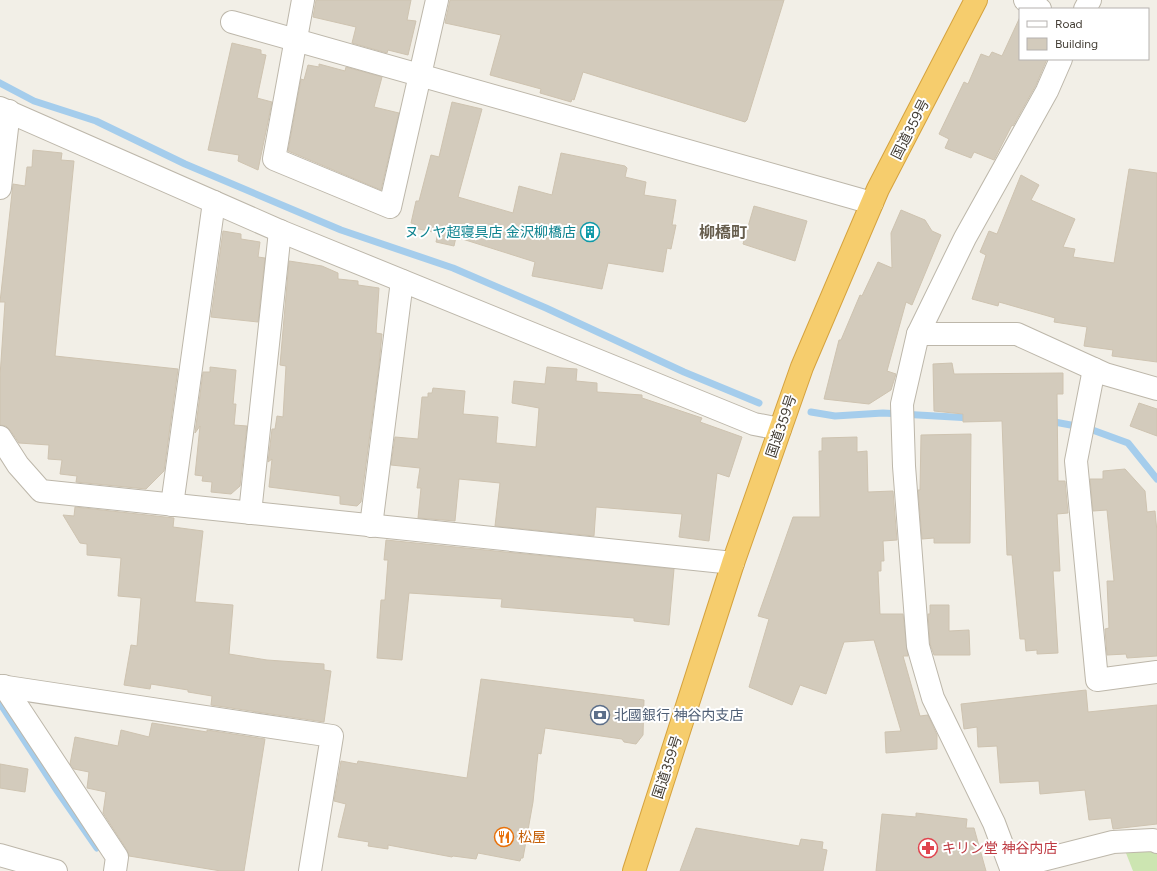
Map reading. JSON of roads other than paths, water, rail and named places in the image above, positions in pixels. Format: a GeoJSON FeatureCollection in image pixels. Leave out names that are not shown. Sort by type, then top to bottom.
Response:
{"type":"FeatureCollection","features":[{"type":"Feature","properties":{"kind":"highway","name":"国道359号"},"geometry":{"type":"LineString","coordinates":[[634,871],[733,563],[802,367],[872,203],[976,0]]}},
{"type":"Feature","properties":{"kind":"street"},"geometry":{"type":"LineString","coordinates":[[303,0],[274,159],[390,207],[437,0]]}},
{"type":"Feature","properties":{"kind":"street"},"geometry":{"type":"LineString","coordinates":[[1025,0],[1038,8]]}},
{"type":"Feature","properties":{"kind":"street"},"geometry":{"type":"LineString","coordinates":[[232,22],[421,74],[872,203]]}},
{"type":"Feature","properties":{"kind":"street"},"geometry":{"type":"LineString","coordinates":[[1061,60],[1047,91],[965,238],[918,334],[902,413],[912,592],[918,646],[932,698],[994,823],[1012,870],[1113,842],[1153,840],[1157,842]]}},
{"type":"Feature","properties":{"kind":"street"},"geometry":{"type":"LineString","coordinates":[[0,188],[4,110],[280,231],[754,424],[780,429]]}},
{"type":"Feature","properties":{"kind":"street"},"geometry":{"type":"LineString","coordinates":[[172,505],[214,202]]}},
{"type":"Feature","properties":{"kind":"street"},"geometry":{"type":"LineString","coordinates":[[250,512],[280,231]]}},
{"type":"Feature","properties":{"kind":"street"},"geometry":{"type":"LineString","coordinates":[[371,526],[402,281]]}},
{"type":"Feature","properties":{"kind":"street"},"geometry":{"type":"LineString","coordinates":[[918,334],[1017,334],[1105,374],[1157,389]]}},
{"type":"Feature","properties":{"kind":"street"},"geometry":{"type":"LineString","coordinates":[[1094,369],[1076,461],[1097,680],[1157,672]]}},
{"type":"Feature","properties":{"kind":"street"},"geometry":{"type":"LineString","coordinates":[[0,437],[18,465],[41,491],[733,563]]}},
{"type":"Feature","properties":{"kind":"street"},"geometry":{"type":"LineString","coordinates":[[2,686],[117,857],[115,871]]}},
{"type":"Feature","properties":{"kind":"street"},"geometry":{"type":"LineString","coordinates":[[2,686],[332,736],[310,871]]}},
{"type":"Feature","properties":{"kind":"street"},"geometry":{"type":"LineString","coordinates":[[0,855],[56,871]]}},
{"type":"Feature","properties":{"kind":"waterway"},"geometry":{"type":"LineString","coordinates":[[0,83],[34,101],[96,121],[185,164],[341,230],[453,268],[546,308],[684,372],[759,403]]}},
{"type":"Feature","properties":{"kind":"waterway"},"geometry":{"type":"LineString","coordinates":[[811,412],[835,416],[883,413],[971,418]]}},
{"type":"Feature","properties":{"kind":"waterway"},"geometry":{"type":"LineString","coordinates":[[1049,421],[1087,428],[1128,443],[1157,479]]}},
{"type":"Feature","properties":{"kind":"waterway"},"geometry":{"type":"LineString","coordinates":[[0,703],[58,792],[97,848]]}},
{"type":"Feature","properties":{"kind":"place","name":"ヌノヤ超寝具店 金沢柳橋店"},"geometry":{"type":"Point","coordinates":[590,232]}},
{"type":"Feature","properties":{"kind":"place","name":"北國銀行 神谷内支店"},"geometry":{"type":"Point","coordinates":[600,715]}},
{"type":"Feature","properties":{"kind":"place","name":"松屋"},"geometry":{"type":"Point","coordinates":[504,837]}},
{"type":"Feature","properties":{"kind":"place","name":"キリン堂 神谷内店"},"geometry":{"type":"Point","coordinates":[928,848]}},
{"type":"Feature","properties":{"kind":"district","name":"柳橋町"},"geometry":{"type":"Point","coordinates":[723,232]}}]}
